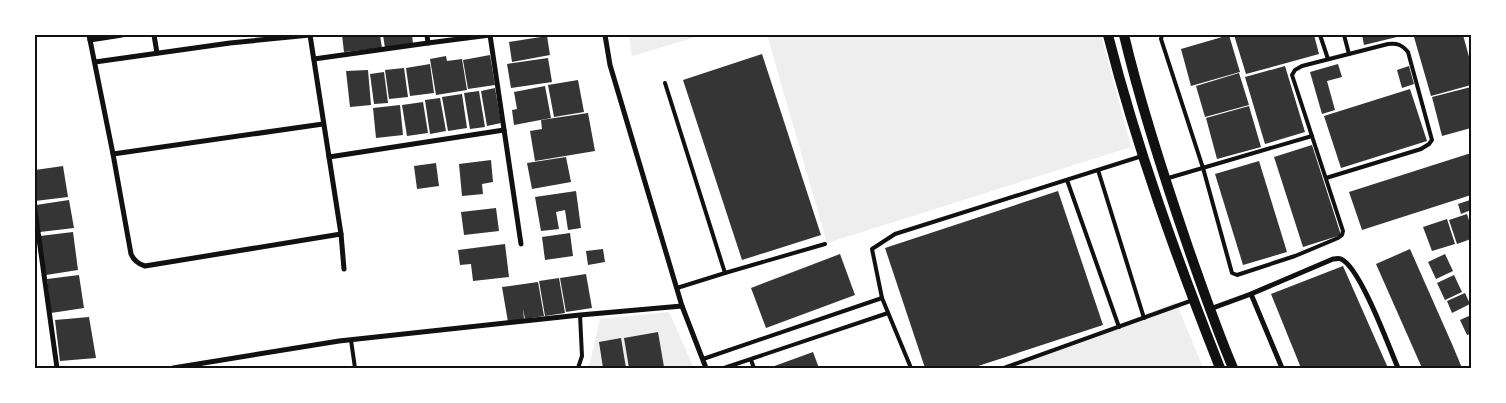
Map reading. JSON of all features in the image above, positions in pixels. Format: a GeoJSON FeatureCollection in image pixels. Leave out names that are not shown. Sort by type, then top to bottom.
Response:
{"type":"FeatureCollection","features":[{"type":"Feature","properties":{"kind":"main road"},"geometry":{"type":"LineString","coordinates":[[1108,35],[1142,156],[1193,300],[1220,368]]}},
{"type":"Feature","properties":{"kind":"main road"},"geometry":{"type":"LineString","coordinates":[[1124,35],[1164,179],[1232,368]]}},
{"type":"Feature","properties":{"kind":"street"},"geometry":{"type":"LineString","coordinates":[[122,35],[90,37],[133,259],[145,266],[341,234]]}},
{"type":"Feature","properties":{"kind":"street"},"geometry":{"type":"LineString","coordinates":[[154,35],[157,53]]}},
{"type":"Feature","properties":{"kind":"street"},"geometry":{"type":"LineString","coordinates":[[95,62],[230,43],[310,35],[341,234],[344,269]]}},
{"type":"Feature","properties":{"kind":"street"},"geometry":{"type":"LineString","coordinates":[[427,35],[428,43]]}},
{"type":"Feature","properties":{"kind":"street"},"geometry":{"type":"LineString","coordinates":[[314,59],[490,35],[521,244]]}},
{"type":"Feature","properties":{"kind":"street"},"geometry":{"type":"LineString","coordinates":[[605,35],[610,65],[682,306],[706,368]]}},
{"type":"Feature","properties":{"kind":"street"},"geometry":{"type":"LineString","coordinates":[[114,154],[324,124]]}},
{"type":"Feature","properties":{"kind":"street"},"geometry":{"type":"LineString","coordinates":[[329,157],[504,130]]}},
{"type":"Feature","properties":{"kind":"street"},"geometry":{"type":"LineString","coordinates":[[35,210],[57,368]]}},
{"type":"Feature","properties":{"kind":"street"},"geometry":{"type":"LineString","coordinates":[[1210,309],[1251,294],[1333,259],[1341,260],[1354,272],[1374,311],[1398,368]]}},
{"type":"Feature","properties":{"kind":"street"},"geometry":{"type":"LineString","coordinates":[[1251,294],[1282,368]]}},
{"type":"Feature","properties":{"kind":"street"},"geometry":{"type":"LineString","coordinates":[[173,368],[351,340],[682,306]]}},
{"type":"Feature","properties":{"kind":"lane"},"geometry":{"type":"LineString","coordinates":[[1162,35],[1161,39],[1203,168],[1232,274],[1237,275],[1295,256],[1340,237],[1343,231],[1292,75],[1295,70],[1302,66],[1328,59],[1396,43],[1404,48],[1408,52],[1432,140],[1430,144],[1421,150],[1326,178]]}},
{"type":"Feature","properties":{"kind":"lane"},"geometry":{"type":"LineString","coordinates":[[1320,35],[1328,59]]}},
{"type":"Feature","properties":{"kind":"lane"},"geometry":{"type":"LineString","coordinates":[[1344,35],[1349,54]]}},
{"type":"Feature","properties":{"kind":"lane"},"geometry":{"type":"LineString","coordinates":[[665,83],[725,273]]}},
{"type":"Feature","properties":{"kind":"lane"},"geometry":{"type":"LineString","coordinates":[[1164,179],[1312,136]]}},
{"type":"Feature","properties":{"kind":"lane"},"geometry":{"type":"LineString","coordinates":[[911,368],[882,298],[872,255],[872,249],[876,245],[894,234],[1142,156]]}},
{"type":"Feature","properties":{"kind":"lane"},"geometry":{"type":"LineString","coordinates":[[1098,170],[1144,318]]}},
{"type":"Feature","properties":{"kind":"lane"},"geometry":{"type":"LineString","coordinates":[[1067,180],[1120,326]]}},
{"type":"Feature","properties":{"kind":"lane"},"geometry":{"type":"LineString","coordinates":[[677,288],[825,244]]}},
{"type":"Feature","properties":{"kind":"lane"},"geometry":{"type":"LineString","coordinates":[[703,359],[882,298]]}},
{"type":"Feature","properties":{"kind":"lane"},"geometry":{"type":"LineString","coordinates":[[1004,368],[1193,300]]}},
{"type":"Feature","properties":{"kind":"lane"},"geometry":{"type":"LineString","coordinates":[[724,368],[888,313]]}},
{"type":"Feature","properties":{"kind":"lane"},"geometry":{"type":"LineString","coordinates":[[578,368],[582,356],[580,315]]}},
{"type":"Feature","properties":{"kind":"lane"},"geometry":{"type":"LineString","coordinates":[[351,340],[355,368]]}},
{"type":"Feature","properties":{"kind":"lane"},"geometry":{"type":"LineString","coordinates":[[751,360],[754,368]]}},
{"type":"Feature","properties":{"kind":"shaded area"},"geometry":{"type":"Polygon","coordinates":[[[629,35],[703,35],[632,56],[629,35]]]}},
{"type":"Feature","properties":{"kind":"shaded area"},"geometry":{"type":"Polygon","coordinates":[[[767,35],[1101,35],[1131,147],[827,243],[767,35]]]}},
{"type":"Feature","properties":{"kind":"shaded area"},"geometry":{"type":"Polygon","coordinates":[[[1176,302],[1203,368],[1011,368],[1176,302]]]}},
{"type":"Feature","properties":{"kind":"shaded area"},"geometry":{"type":"Polygon","coordinates":[[[669,312],[694,368],[587,368],[591,359],[600,319],[669,312]]]}},
{"type":"Feature","properties":{"kind":"building"},"geometry":{"type":"Polygon","coordinates":[[[342,35],[380,35],[382,48],[344,52],[342,35]]]}},
{"type":"Feature","properties":{"kind":"building"},"geometry":{"type":"Polygon","coordinates":[[[383,35],[412,35],[413,44],[385,48],[383,35]]]}},
{"type":"Feature","properties":{"kind":"building"},"geometry":{"type":"Polygon","coordinates":[[[1229,35],[1240,72],[1191,86],[1181,49],[1229,35]]]}},
{"type":"Feature","properties":{"kind":"building"},"geometry":{"type":"Polygon","coordinates":[[[1234,35],[1314,35],[1319,54],[1246,74],[1234,35]]]}},
{"type":"Feature","properties":{"kind":"building"},"geometry":{"type":"Polygon","coordinates":[[[1362,35],[1401,35],[1401,36],[1364,45],[1362,35]]]}},
{"type":"Feature","properties":{"kind":"building"},"geometry":{"type":"Polygon","coordinates":[[[1422,35],[1463,35],[1471,64],[1471,85],[1431,96],[1414,37],[1422,35]]]}},
{"type":"Feature","properties":{"kind":"building"},"geometry":{"type":"Polygon","coordinates":[[[547,36],[550,55],[512,62],[509,42],[547,36]]]}},
{"type":"Feature","properties":{"kind":"building"},"geometry":{"type":"Polygon","coordinates":[[[762,54],[821,235],[742,260],[683,80],[762,54]]]}},
{"type":"Feature","properties":{"kind":"building"},"geometry":{"type":"Polygon","coordinates":[[[490,55],[495,85],[468,89],[463,60],[490,55]]]}},
{"type":"Feature","properties":{"kind":"building"},"geometry":{"type":"Polygon","coordinates":[[[446,56],[447,61],[462,59],[467,90],[436,95],[430,59],[446,56]]]}},
{"type":"Feature","properties":{"kind":"building"},"geometry":{"type":"Polygon","coordinates":[[[548,58],[552,82],[511,88],[507,64],[548,58]]]}},
{"type":"Feature","properties":{"kind":"building"},"geometry":{"type":"Polygon","coordinates":[[[430,64],[434,93],[410,96],[406,68],[430,64]]]}},
{"type":"Feature","properties":{"kind":"building"},"geometry":{"type":"Polygon","coordinates":[[[1338,64],[1342,77],[1327,81],[1335,110],[1322,114],[1310,72],[1338,64]]]}},
{"type":"Feature","properties":{"kind":"building"},"geometry":{"type":"Polygon","coordinates":[[[1285,66],[1305,132],[1265,144],[1245,77],[1285,66]]]}},
{"type":"Feature","properties":{"kind":"building"},"geometry":{"type":"Polygon","coordinates":[[[1409,66],[1414,84],[1402,88],[1397,70],[1409,66]]]}},
{"type":"Feature","properties":{"kind":"building"},"geometry":{"type":"Polygon","coordinates":[[[404,68],[408,97],[389,99],[385,70],[404,68]]]}},
{"type":"Feature","properties":{"kind":"building"},"geometry":{"type":"Polygon","coordinates":[[[368,70],[371,105],[350,107],[346,71],[368,70]]]}},
{"type":"Feature","properties":{"kind":"building"},"geometry":{"type":"Polygon","coordinates":[[[384,72],[388,103],[374,104],[370,74],[384,72]]]}},
{"type":"Feature","properties":{"kind":"building"},"geometry":{"type":"Polygon","coordinates":[[[1239,73],[1249,105],[1205,117],[1196,86],[1239,73]]]}},
{"type":"Feature","properties":{"kind":"building"},"geometry":{"type":"Polygon","coordinates":[[[578,80],[584,112],[554,117],[548,85],[578,80]]]}},
{"type":"Feature","properties":{"kind":"building"},"geometry":{"type":"Polygon","coordinates":[[[545,86],[551,118],[514,125],[512,110],[517,109],[514,92],[545,86]]]}},
{"type":"Feature","properties":{"kind":"building"},"geometry":{"type":"Polygon","coordinates":[[[1471,87],[1471,128],[1442,136],[1432,97],[1471,87]]]}},
{"type":"Feature","properties":{"kind":"building"},"geometry":{"type":"Polygon","coordinates":[[[495,88],[501,123],[487,126],[481,91],[495,88]]]}},
{"type":"Feature","properties":{"kind":"building"},"geometry":{"type":"Polygon","coordinates":[[[1410,89],[1427,141],[1341,168],[1324,116],[1410,89]]]}},
{"type":"Feature","properties":{"kind":"building"},"geometry":{"type":"Polygon","coordinates":[[[479,91],[485,127],[470,129],[464,93],[479,91]]]}},
{"type":"Feature","properties":{"kind":"building"},"geometry":{"type":"Polygon","coordinates":[[[462,94],[467,128],[448,131],[442,97],[462,94]]]}},
{"type":"Feature","properties":{"kind":"building"},"geometry":{"type":"Polygon","coordinates":[[[440,98],[446,131],[430,134],[425,100],[440,98]]]}},
{"type":"Feature","properties":{"kind":"building"},"geometry":{"type":"Polygon","coordinates":[[[423,102],[428,133],[407,136],[402,105],[423,102]]]}},
{"type":"Feature","properties":{"kind":"building"},"geometry":{"type":"Polygon","coordinates":[[[400,105],[403,135],[376,138],[373,108],[400,105]]]}},
{"type":"Feature","properties":{"kind":"building"},"geometry":{"type":"Polygon","coordinates":[[[1249,106],[1261,147],[1217,159],[1206,118],[1249,106]]]}},
{"type":"Feature","properties":{"kind":"building"},"geometry":{"type":"Polygon","coordinates":[[[588,113],[595,151],[535,161],[530,131],[542,129],[541,120],[588,113]]]}},
{"type":"Feature","properties":{"kind":"building"},"geometry":{"type":"Polygon","coordinates":[[[1312,145],[1341,235],[1303,247],[1274,157],[1312,145]]]}},
{"type":"Feature","properties":{"kind":"building"},"geometry":{"type":"Polygon","coordinates":[[[1471,153],[1471,195],[1362,230],[1349,192],[1471,153]]]}},
{"type":"Feature","properties":{"kind":"building"},"geometry":{"type":"Polygon","coordinates":[[[566,157],[571,182],[532,189],[527,163],[566,157]]]}},
{"type":"Feature","properties":{"kind":"building"},"geometry":{"type":"Polygon","coordinates":[[[491,160],[493,182],[482,184],[483,194],[462,196],[459,164],[491,160]]]}},
{"type":"Feature","properties":{"kind":"building"},"geometry":{"type":"Polygon","coordinates":[[[1259,161],[1287,252],[1243,265],[1215,174],[1259,161]]]}},
{"type":"Feature","properties":{"kind":"building"},"geometry":{"type":"Polygon","coordinates":[[[436,163],[439,186],[417,189],[414,166],[436,163]]]}},
{"type":"Feature","properties":{"kind":"building"},"geometry":{"type":"Polygon","coordinates":[[[63,166],[68,197],[35,201],[35,170],[63,166]]]}},
{"type":"Feature","properties":{"kind":"building"},"geometry":{"type":"Polygon","coordinates":[[[576,191],[581,228],[568,230],[565,210],[556,212],[559,229],[541,231],[535,197],[576,191]]]}},
{"type":"Feature","properties":{"kind":"building"},"geometry":{"type":"Polygon","coordinates":[[[1058,191],[1103,325],[972,368],[925,368],[885,248],[1058,191]]]}},
{"type":"Feature","properties":{"kind":"building"},"geometry":{"type":"Polygon","coordinates":[[[69,200],[74,228],[40,232],[36,205],[69,200]]]}},
{"type":"Feature","properties":{"kind":"building"},"geometry":{"type":"Polygon","coordinates":[[[1470,200],[1471,210],[1461,214],[1458,204],[1470,200]]]}},
{"type":"Feature","properties":{"kind":"building"},"geometry":{"type":"Polygon","coordinates":[[[496,208],[499,231],[464,235],[461,212],[496,208]]]}},
{"type":"Feature","properties":{"kind":"building"},"geometry":{"type":"Polygon","coordinates":[[[1467,214],[1471,227],[1471,239],[1457,244],[1449,220],[1467,214]]]}},
{"type":"Feature","properties":{"kind":"building"},"geometry":{"type":"Polygon","coordinates":[[[1447,219],[1455,244],[1432,251],[1423,227],[1447,219]]]}},
{"type":"Feature","properties":{"kind":"building"},"geometry":{"type":"Polygon","coordinates":[[[73,232],[78,270],[46,275],[40,236],[73,232]]]}},
{"type":"Feature","properties":{"kind":"building"},"geometry":{"type":"Polygon","coordinates":[[[570,233],[573,256],[545,260],[542,237],[570,233]]]}},
{"type":"Feature","properties":{"kind":"building"},"geometry":{"type":"Polygon","coordinates":[[[505,244],[509,277],[473,281],[471,264],[460,265],[458,250],[505,244]]]}},
{"type":"Feature","properties":{"kind":"building"},"geometry":{"type":"Polygon","coordinates":[[[603,249],[605,262],[588,265],[586,251],[603,249]]]}},
{"type":"Feature","properties":{"kind":"building"},"geometry":{"type":"Polygon","coordinates":[[[1410,249],[1462,368],[1422,368],[1376,264],[1410,249]]]}},
{"type":"Feature","properties":{"kind":"building"},"geometry":{"type":"Polygon","coordinates":[[[840,254],[855,295],[766,328],[751,288],[840,254]]]}},
{"type":"Feature","properties":{"kind":"building"},"geometry":{"type":"Polygon","coordinates":[[[1445,254],[1453,271],[1436,279],[1428,262],[1445,254]]]}},
{"type":"Feature","properties":{"kind":"building"},"geometry":{"type":"Polygon","coordinates":[[[1343,266],[1388,368],[1301,368],[1271,294],[1343,266]]]}},
{"type":"Feature","properties":{"kind":"building"},"geometry":{"type":"Polygon","coordinates":[[[586,274],[592,308],[566,312],[560,278],[586,274]]]}},
{"type":"Feature","properties":{"kind":"building"},"geometry":{"type":"Polygon","coordinates":[[[79,275],[84,308],[51,313],[47,279],[79,275]]]}},
{"type":"Feature","properties":{"kind":"building"},"geometry":{"type":"Polygon","coordinates":[[[1454,275],[1462,292],[1445,300],[1437,283],[1454,275]]]}},
{"type":"Feature","properties":{"kind":"building"},"geometry":{"type":"Polygon","coordinates":[[[559,278],[565,313],[545,316],[539,281],[559,278]]]}},
{"type":"Feature","properties":{"kind":"building"},"geometry":{"type":"Polygon","coordinates":[[[538,282],[544,316],[525,319],[523,309],[524,319],[508,322],[502,287],[538,282]]]}},
{"type":"Feature","properties":{"kind":"building"},"geometry":{"type":"Polygon","coordinates":[[[1465,293],[1470,304],[1452,313],[1447,301],[1465,293]]]}},
{"type":"Feature","properties":{"kind":"building"},"geometry":{"type":"Polygon","coordinates":[[[1471,315],[1471,334],[1467,335],[1460,320],[1471,315]]]}},
{"type":"Feature","properties":{"kind":"building"},"geometry":{"type":"Polygon","coordinates":[[[89,317],[96,358],[60,361],[55,320],[89,317]]]}},
{"type":"Feature","properties":{"kind":"building"},"geometry":{"type":"Polygon","coordinates":[[[658,332],[664,367],[629,368],[624,338],[658,332]]]}},
{"type":"Feature","properties":{"kind":"building"},"geometry":{"type":"Polygon","coordinates":[[[621,338],[626,368],[603,368],[599,342],[621,338]]]}},
{"type":"Feature","properties":{"kind":"building"},"geometry":{"type":"Polygon","coordinates":[[[813,352],[819,368],[769,368],[813,352]]]}}]}
